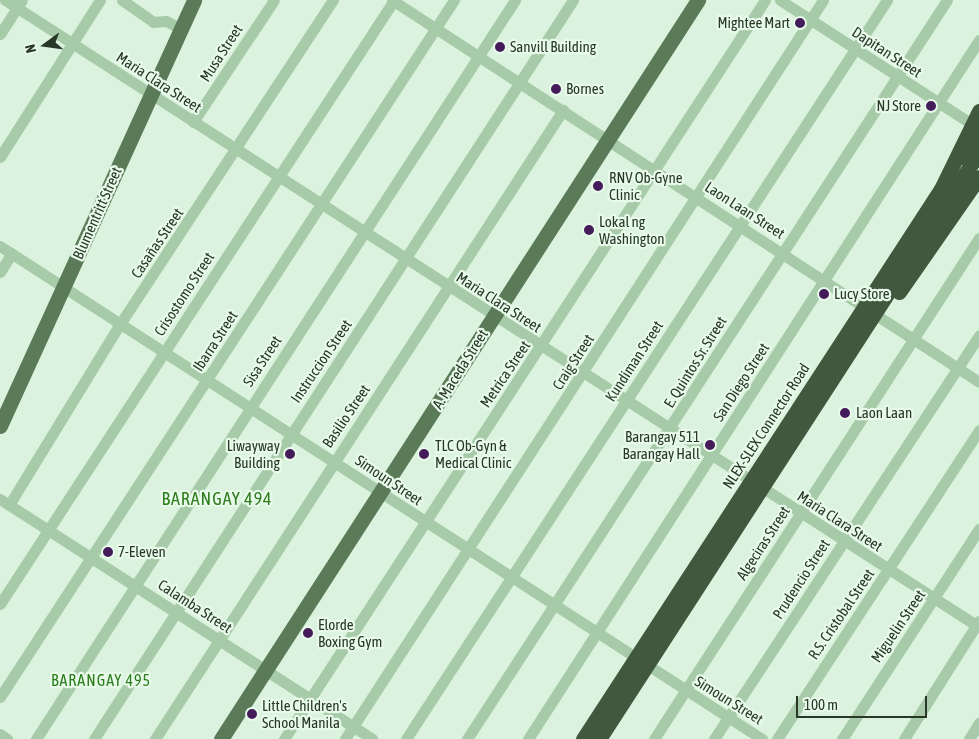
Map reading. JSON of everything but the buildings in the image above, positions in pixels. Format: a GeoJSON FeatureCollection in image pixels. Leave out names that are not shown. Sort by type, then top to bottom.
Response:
{"type":"FeatureCollection","features":[{"type":"Feature","properties":{"kind":"highway"},"geometry":{"type":"LineString","coordinates":[[941,189],[979,111]]}},
{"type":"Feature","properties":{"kind":"highway","name":"NLEX-SLEX Connector Road"},"geometry":{"type":"LineString","coordinates":[[583,739],[979,130]]}},
{"type":"Feature","properties":{"kind":"highway","name":"NLEX-SLEX Connector Road"},"geometry":{"type":"LineString","coordinates":[[598,739],[979,152]]}},
{"type":"Feature","properties":{"kind":"highway"},"geometry":{"type":"LineString","coordinates":[[855,345],[921,264],[979,177]]}},
{"type":"Feature","properties":{"kind":"main road","name":"Blumentritt Street"},"geometry":{"type":"LineString","coordinates":[[0,426],[194,0]]}},
{"type":"Feature","properties":{"kind":"main road","name":"A. Maceda Street"},"geometry":{"type":"LineString","coordinates":[[221,739],[382,493],[493,316],[698,0]]}},
{"type":"Feature","properties":{"kind":"street","name":"Maria Clara Street"},"geometry":{"type":"LineString","coordinates":[[5,0],[19,4],[72,44],[151,93],[450,289],[978,625]]}},
{"type":"Feature","properties":{"kind":"street"},"geometry":{"type":"LineString","coordinates":[[0,157],[100,0]]}},
{"type":"Feature","properties":{"kind":"street"},"geometry":{"type":"LineString","coordinates":[[122,0],[153,22],[166,21],[181,30]]}},
{"type":"Feature","properties":{"kind":"street","name":"Musa Street"},"geometry":{"type":"LineString","coordinates":[[194,122],[274,0]]}},
{"type":"Feature","properties":{"kind":"street","name":"Casañas Street"},"geometry":{"type":"LineString","coordinates":[[5,502],[120,324],[238,151],[333,0]]}},
{"type":"Feature","properties":{"kind":"street","name":"Laon Laan Street"},"geometry":{"type":"LineString","coordinates":[[393,0],[699,197],[979,382]]}},
{"type":"Feature","properties":{"kind":"street","name":"Crisostomo Street"},"geometry":{"type":"LineString","coordinates":[[0,604],[393,0]]}},
{"type":"Feature","properties":{"kind":"street","name":"Ibarra Street"},"geometry":{"type":"LineString","coordinates":[[0,697],[89,554],[209,380],[454,0]]}},
{"type":"Feature","properties":{"kind":"street","name":"Sisa Street"},"geometry":{"type":"LineString","coordinates":[[36,739],[134,584],[515,0]]}},
{"type":"Feature","properties":{"kind":"street","name":"Instruccion Street"},"geometry":{"type":"LineString","coordinates":[[94,739],[573,0]]}},
{"type":"Feature","properties":{"kind":"street","name":"Metrica Street"},"geometry":{"type":"LineString","coordinates":[[284,739],[424,522],[541,347],[765,0]]}},
{"type":"Feature","properties":{"kind":"street","name":"Dapitan Street"},"geometry":{"type":"LineString","coordinates":[[780,0],[979,130]]}},
{"type":"Feature","properties":{"kind":"street","name":"Craig Street"},"geometry":{"type":"LineString","coordinates":[[345,739],[699,197],[823,0]]}},
{"type":"Feature","properties":{"kind":"street","name":"Kundiman Street"},"geometry":{"type":"LineString","coordinates":[[406,739],[887,0]]}},
{"type":"Feature","properties":{"kind":"street","name":"E. Quintos Sr. Street"},"geometry":{"type":"LineString","coordinates":[[467,739],[556,606],[896,75],[947,0]]}},
{"type":"Feature","properties":{"kind":"street"},"geometry":{"type":"LineString","coordinates":[[0,34],[19,4]]}},
{"type":"Feature","properties":{"kind":"street","name":"San Diego Street"},"geometry":{"type":"LineString","coordinates":[[528,739],[979,40]]}},
{"type":"Feature","properties":{"kind":"street","name":"Basilio Street"},"geometry":{"type":"LineString","coordinates":[[155,739],[334,461],[450,289],[563,110]]}},
{"type":"Feature","properties":{"kind":"street","name":"Algeciras Street"},"geometry":{"type":"LineString","coordinates":[[654,739],[979,238]]}},
{"type":"Feature","properties":{"kind":"street","name":"Simoun Street"},"geometry":{"type":"LineString","coordinates":[[0,246],[292,432],[424,522],[762,739]]}},
{"type":"Feature","properties":{"kind":"street"},"geometry":{"type":"LineString","coordinates":[[0,272],[12,253]]}},
{"type":"Feature","properties":{"kind":"street","name":"Prudencio Street"},"geometry":{"type":"LineString","coordinates":[[714,739],[979,335]]}},
{"type":"Feature","properties":{"kind":"street","name":"R.S. Cristobal Street"},"geometry":{"type":"LineString","coordinates":[[777,739],[979,430]]}},
{"type":"Feature","properties":{"kind":"street","name":"Calamba Street"},"geometry":{"type":"LineString","coordinates":[[5,502],[89,554],[372,739]]}},
{"type":"Feature","properties":{"kind":"street","name":"Miguelin Street"},"geometry":{"type":"LineString","coordinates":[[842,739],[979,529]]}},
{"type":"Feature","properties":{"kind":"street"},"geometry":{"type":"LineString","coordinates":[[904,739],[978,625]]}},
{"type":"Feature","properties":{"kind":"street"},"geometry":{"type":"LineString","coordinates":[[969,739],[979,724]]}},
{"type":"Feature","properties":{"kind":"street"},"geometry":{"type":"LineString","coordinates":[[0,734],[7,739]]}},
{"type":"Feature","properties":{"kind":"place","name":"Mightee Mart"},"geometry":{"type":"Point","coordinates":[800,23]}},
{"type":"Feature","properties":{"kind":"place","name":"Sanvill Building"},"geometry":{"type":"Point","coordinates":[500,47]}},
{"type":"Feature","properties":{"kind":"place","name":"Bornes"},"geometry":{"type":"Point","coordinates":[556,89]}},
{"type":"Feature","properties":{"kind":"place","name":"NJ Store"},"geometry":{"type":"Point","coordinates":[931,106]}},
{"type":"Feature","properties":{"kind":"place","name":"RNV Ob-Gyne Clinic"},"geometry":{"type":"Point","coordinates":[598,186]}},
{"type":"Feature","properties":{"kind":"place","name":"Lokal ng Washington"},"geometry":{"type":"Point","coordinates":[589,230]}},
{"type":"Feature","properties":{"kind":"place","name":"Lucy Store"},"geometry":{"type":"Point","coordinates":[824,294]}},
{"type":"Feature","properties":{"kind":"place","name":"Laon Laan"},"geometry":{"type":"Point","coordinates":[845,413]}},
{"type":"Feature","properties":{"kind":"place","name":"Barangay 511 Barangay Hall"},"geometry":{"type":"Point","coordinates":[710,445]}},
{"type":"Feature","properties":{"kind":"place","name":"Liwayway Building"},"geometry":{"type":"Point","coordinates":[290,454]}},
{"type":"Feature","properties":{"kind":"place","name":"TLC Ob-Gyn & Medical Clinic"},"geometry":{"type":"Point","coordinates":[424,454]}},
{"type":"Feature","properties":{"kind":"place","name":"7-Eleven"},"geometry":{"type":"Point","coordinates":[108,552]}},
{"type":"Feature","properties":{"kind":"place","name":"Elorde Boxing Gym"},"geometry":{"type":"Point","coordinates":[308,633]}},
{"type":"Feature","properties":{"kind":"place","name":"Little Children's School Manila"},"geometry":{"type":"Point","coordinates":[252,714]}},
{"type":"Feature","properties":{"kind":"district","name":"BARANGAY 494"},"geometry":{"type":"Point","coordinates":[217,499]}},
{"type":"Feature","properties":{"kind":"district","name":"BARANGAY 495"},"geometry":{"type":"Point","coordinates":[101,680]}}]}
